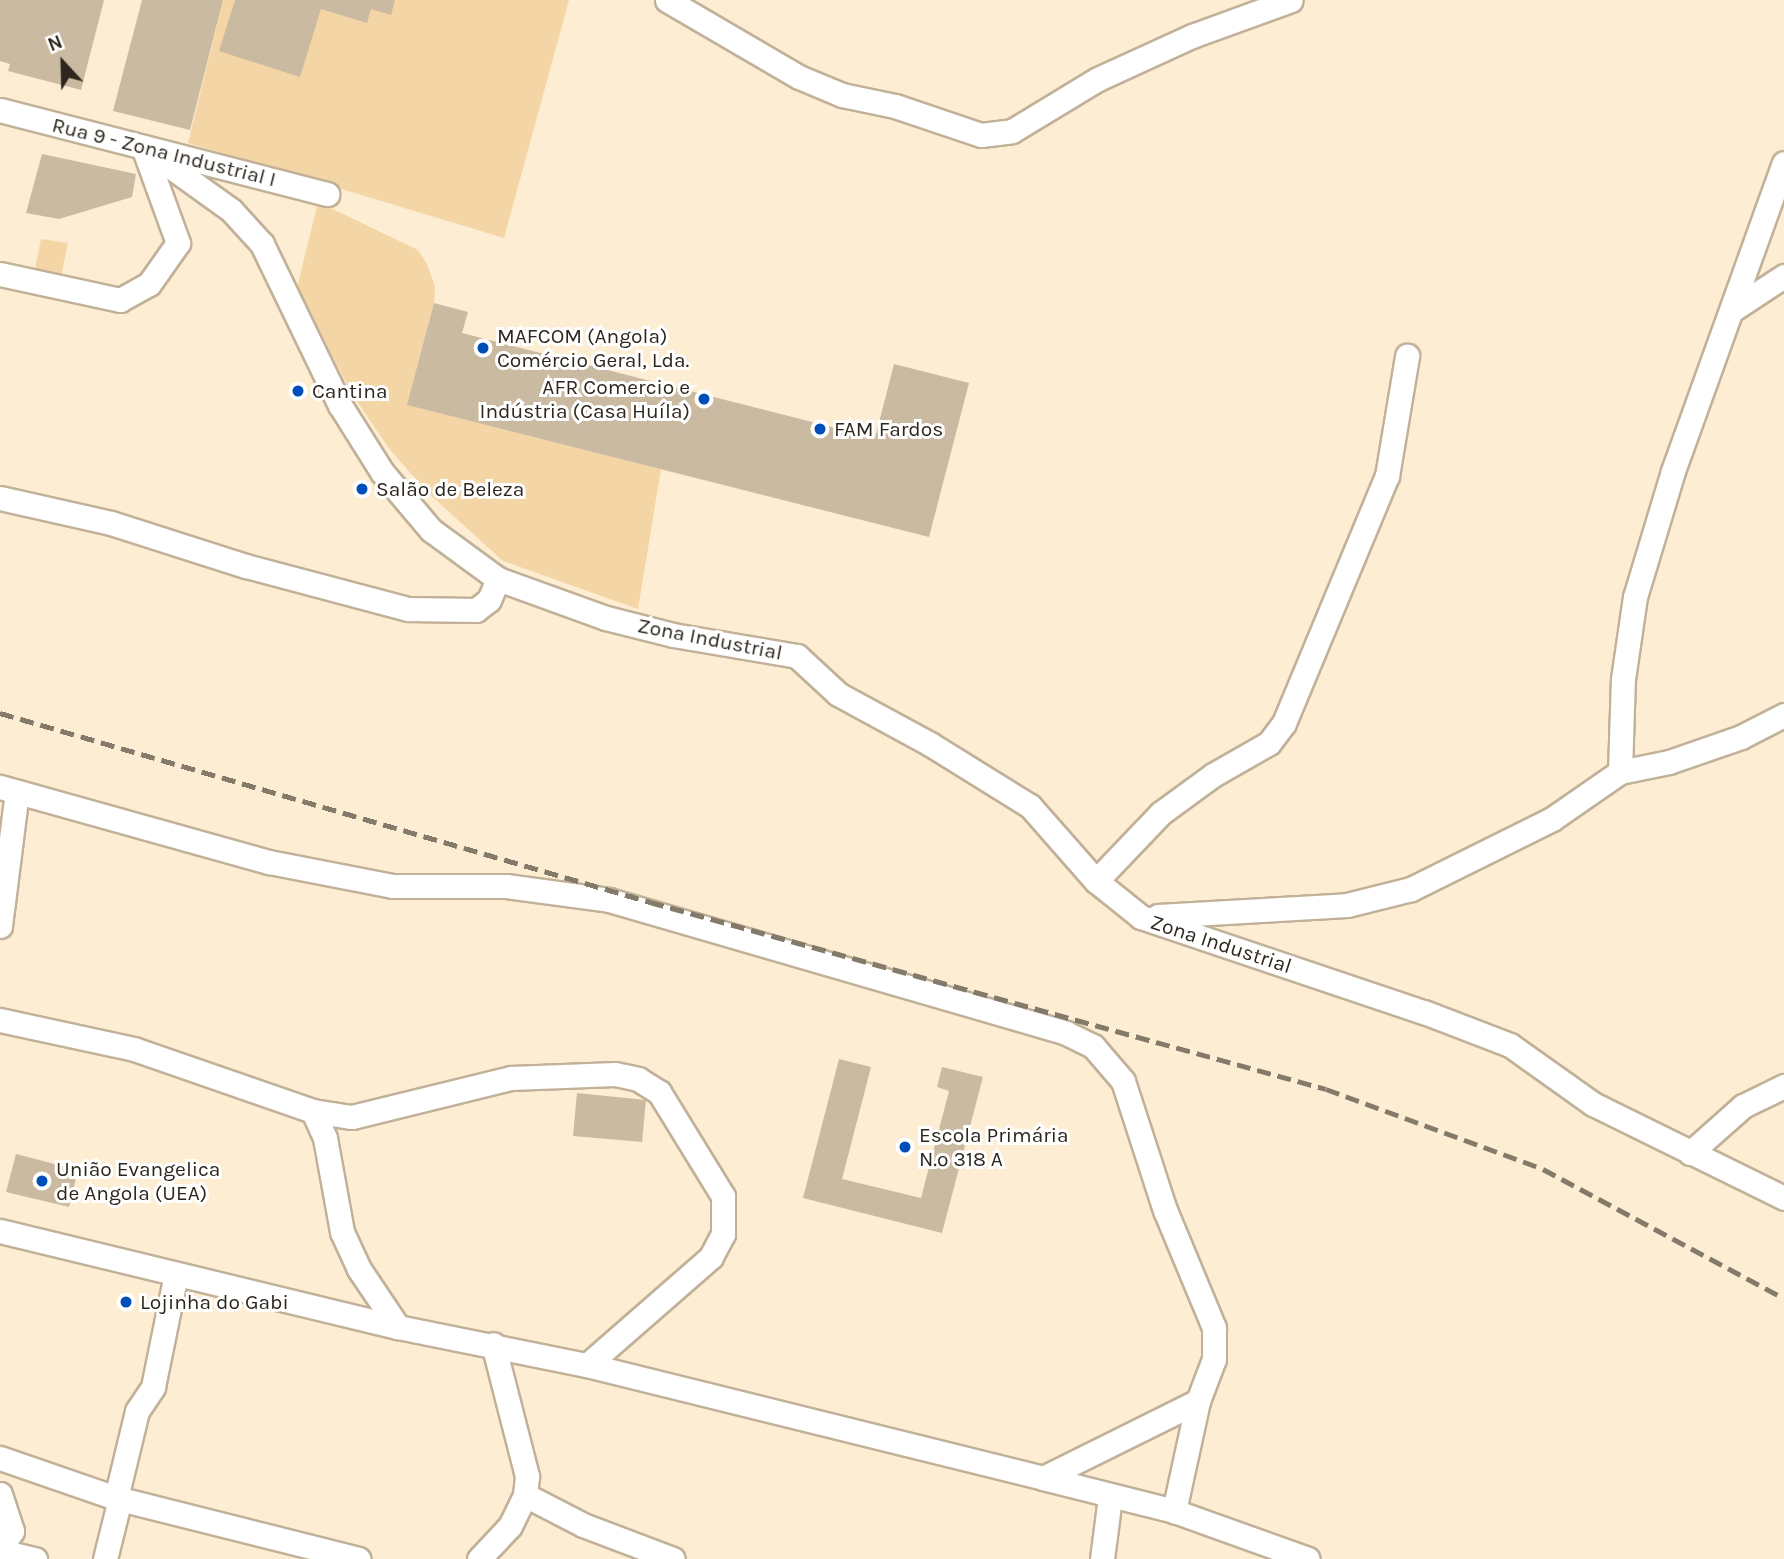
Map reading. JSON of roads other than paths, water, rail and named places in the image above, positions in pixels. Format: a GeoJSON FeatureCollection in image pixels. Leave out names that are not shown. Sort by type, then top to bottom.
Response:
{"type":"FeatureCollection","features":[{"type":"Feature","properties":{"kind":"street"},"geometry":{"type":"LineString","coordinates":[[667,0],[799,77],[842,95],[950,122],[981,135],[1012,131],[1098,79],[1192,36],[1291,0]]}},
{"type":"Feature","properties":{"kind":"street","name":"Rua 9 - Zona Industrial I"},"geometry":{"type":"LineString","coordinates":[[0,110],[327,194]]}},
{"type":"Feature","properties":{"kind":"street"},"geometry":{"type":"LineString","coordinates":[[0,274],[120,300],[149,284],[178,243],[143,147]]}},
{"type":"Feature","properties":{"kind":"street","name":"Zona Industrial"},"geometry":{"type":"LineString","coordinates":[[143,147],[231,210],[262,244],[340,405],[382,472],[431,530],[498,579],[606,618],[673,635],[797,656],[838,694],[930,744],[1030,806],[1096,881],[1141,917],[1424,1012],[1510,1045],[1593,1104],[1784,1198]]}},
{"type":"Feature","properties":{"kind":"street"},"geometry":{"type":"LineString","coordinates":[[1620,772],[1623,679],[1635,597],[1673,471],[1784,163]]}},
{"type":"Feature","properties":{"kind":"street"},"geometry":{"type":"LineString","coordinates":[[1732,310],[1784,276]]}},
{"type":"Feature","properties":{"kind":"street"},"geometry":{"type":"LineString","coordinates":[[1096,881],[1161,813],[1213,775],[1269,743],[1284,723],[1388,476],[1407,356]]}},
{"type":"Feature","properties":{"kind":"street"},"geometry":{"type":"LineString","coordinates":[[0,498],[111,523],[246,566],[408,609],[477,610],[489,600],[498,579]]}},
{"type":"Feature","properties":{"kind":"street"},"geometry":{"type":"LineString","coordinates":[[1141,917],[1347,905],[1411,889],[1552,819],[1620,772],[1669,762],[1729,741],[1784,715]]}},
{"type":"Feature","properties":{"kind":"street"},"geometry":{"type":"LineString","coordinates":[[0,926],[8,789],[269,862],[393,886],[506,886],[609,900],[1066,1033],[1093,1046],[1122,1080],[1165,1210],[1214,1328],[1214,1359],[1198,1402],[1174,1511]]}},
{"type":"Feature","properties":{"kind":"street"},"geometry":{"type":"LineString","coordinates":[[0,1020],[134,1049],[313,1111],[366,1116],[511,1078],[615,1074],[638,1079],[659,1092],[723,1196],[723,1234],[711,1257],[587,1365]]}},
{"type":"Feature","properties":{"kind":"street"},"geometry":{"type":"LineString","coordinates":[[1690,1153],[1743,1106],[1784,1086]]}},
{"type":"Feature","properties":{"kind":"street"},"geometry":{"type":"LineString","coordinates":[[313,1111],[325,1138],[342,1232],[359,1269],[398,1327]]}},
{"type":"Feature","properties":{"kind":"street"},"geometry":{"type":"LineString","coordinates":[[0,1231],[398,1327],[587,1365],[1043,1478],[1174,1511],[1308,1559]]}},
{"type":"Feature","properties":{"kind":"street"},"geometry":{"type":"LineString","coordinates":[[105,1559],[137,1411],[153,1387],[176,1274]]}},
{"type":"Feature","properties":{"kind":"street"},"geometry":{"type":"LineString","coordinates":[[478,1559],[510,1525],[525,1496],[524,1456],[493,1344]]}},
{"type":"Feature","properties":{"kind":"street"},"geometry":{"type":"LineString","coordinates":[[1043,1478],[1198,1402]]}},
{"type":"Feature","properties":{"kind":"street"},"geometry":{"type":"LineString","coordinates":[[0,1458],[118,1498],[358,1559]]}},
{"type":"Feature","properties":{"kind":"street"},"geometry":{"type":"LineString","coordinates":[[0,1494],[12,1531],[0,1550],[35,1559]]}},
{"type":"Feature","properties":{"kind":"street"},"geometry":{"type":"LineString","coordinates":[[525,1496],[583,1525],[673,1559]]}},
{"type":"Feature","properties":{"kind":"street"},"geometry":{"type":"LineString","coordinates":[[1102,1559],[1110,1497]]}},
{"type":"Feature","properties":{"kind":"railway"},"geometry":{"type":"LineString","coordinates":[[0,713],[650,902],[1326,1089],[1543,1169],[1784,1298]]}},
{"type":"Feature","properties":{"kind":"place","name":"MAFCOM (Angola) Comércio Geral, Lda."},"geometry":{"type":"Point","coordinates":[483,348]}},
{"type":"Feature","properties":{"kind":"place","name":"Cantina"},"geometry":{"type":"Point","coordinates":[298,391]}},
{"type":"Feature","properties":{"kind":"place","name":"AFR Comercio e Indústria (Casa Huíla)"},"geometry":{"type":"Point","coordinates":[704,399]}},
{"type":"Feature","properties":{"kind":"place","name":"FAM Fardos"},"geometry":{"type":"Point","coordinates":[820,429]}},
{"type":"Feature","properties":{"kind":"place","name":"Salão de Beleza"},"geometry":{"type":"Point","coordinates":[362,489]}},
{"type":"Feature","properties":{"kind":"place","name":"Escola Primária N.º 318 A"},"geometry":{"type":"Point","coordinates":[905,1147]}},
{"type":"Feature","properties":{"kind":"place","name":"União Evangelica de Angola (UEA)"},"geometry":{"type":"Point","coordinates":[42,1181]}},
{"type":"Feature","properties":{"kind":"place","name":"Lojinha do Gabi"},"geometry":{"type":"Point","coordinates":[126,1302]}}]}
